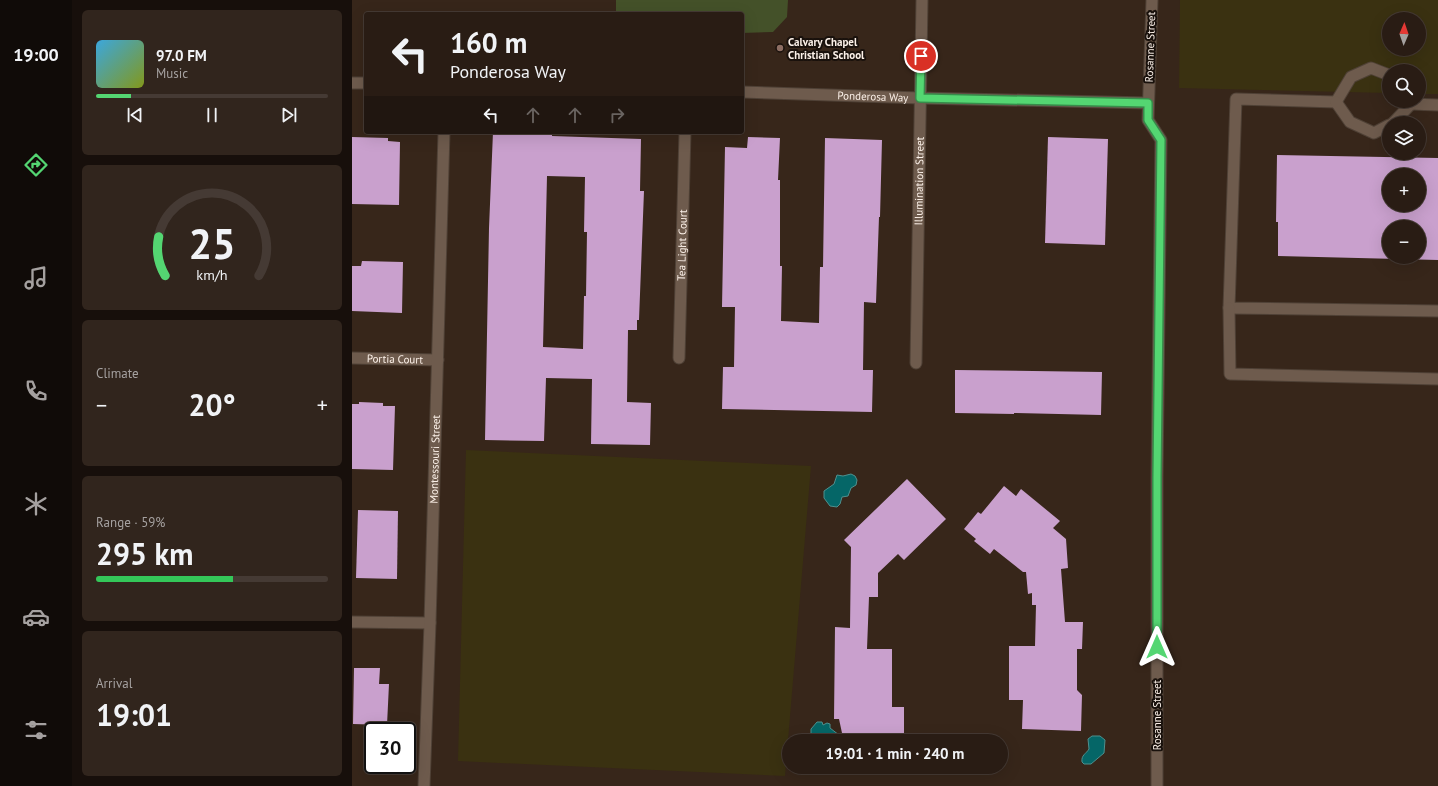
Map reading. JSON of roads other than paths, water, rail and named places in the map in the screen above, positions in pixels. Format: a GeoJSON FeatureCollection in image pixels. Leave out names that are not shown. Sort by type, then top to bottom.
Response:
{"type":"FeatureCollection","features":[{"type":"Feature","properties":{"kind":"street","name":"Illumination Street"},"geometry":{"type":"LineString","coordinates":[[916,363],[922,0]]}},
{"type":"Feature","properties":{"kind":"street","name":"Rosanne Street"},"geometry":{"type":"LineString","coordinates":[[1152,0],[1148,120],[1161,140],[1157,478],[1158,786]]}},
{"type":"Feature","properties":{"kind":"street"},"geometry":{"type":"LineString","coordinates":[[1336,102],[1351,77],[1372,68],[1382,72]]}},
{"type":"Feature","properties":{"kind":"street"},"geometry":{"type":"LineString","coordinates":[[352,83],[364,83]]}},
{"type":"Feature","properties":{"kind":"street","name":"Ponderosa Way"},"geometry":{"type":"LineString","coordinates":[[744,92],[1148,103]]}},
{"type":"Feature","properties":{"kind":"street"},"geometry":{"type":"LineString","coordinates":[[1336,102],[1236,99],[1229,308],[1230,374],[1438,379]]}},
{"type":"Feature","properties":{"kind":"street"},"geometry":{"type":"LineString","coordinates":[[1336,102],[1350,122],[1374,133],[1382,129]]}},
{"type":"Feature","properties":{"kind":"street"},"geometry":{"type":"LineString","coordinates":[[1426,104],[1438,105]]}},
{"type":"Feature","properties":{"kind":"street"},"geometry":{"type":"LineString","coordinates":[[1399,116],[1405,108]]}},
{"type":"Feature","properties":{"kind":"street","name":"Montessouri Street"},"geometry":{"type":"LineString","coordinates":[[424,786],[444,134]]}},
{"type":"Feature","properties":{"kind":"street","name":"Tea Light Court"},"geometry":{"type":"LineString","coordinates":[[680,358],[685,134]]}},
{"type":"Feature","properties":{"kind":"street"},"geometry":{"type":"LineString","coordinates":[[1229,308],[1438,311]]}},
{"type":"Feature","properties":{"kind":"street","name":"Portia Court"},"geometry":{"type":"LineString","coordinates":[[352,358],[438,360]]}},
{"type":"Feature","properties":{"kind":"street"},"geometry":{"type":"LineString","coordinates":[[352,622],[430,623]]}},
{"type":"Feature","properties":{"kind":"water"},"geometry":{"type":"Polygon","coordinates":[[[851,474],[855,476],[857,480],[856,485],[851,488],[848,496],[842,497],[840,504],[837,507],[830,506],[824,498],[824,491],[834,484],[837,475],[843,476],[851,474]]]}},
{"type":"Feature","properties":{"kind":"water"},"geometry":{"type":"Polygon","coordinates":[[[817,722],[822,722],[823,725],[827,723],[830,724],[830,728],[838,734],[811,734],[811,729],[817,722]]]}},
{"type":"Feature","properties":{"kind":"water"},"geometry":{"type":"Polygon","coordinates":[[[1092,736],[1100,736],[1105,740],[1104,753],[1091,764],[1084,764],[1082,762],[1082,758],[1089,749],[1088,739],[1092,736]]]}},
{"type":"Feature","properties":{"kind":"place","name":"Calvary Chapel Christian School"},"geometry":{"type":"Point","coordinates":[780,48]}}]}
